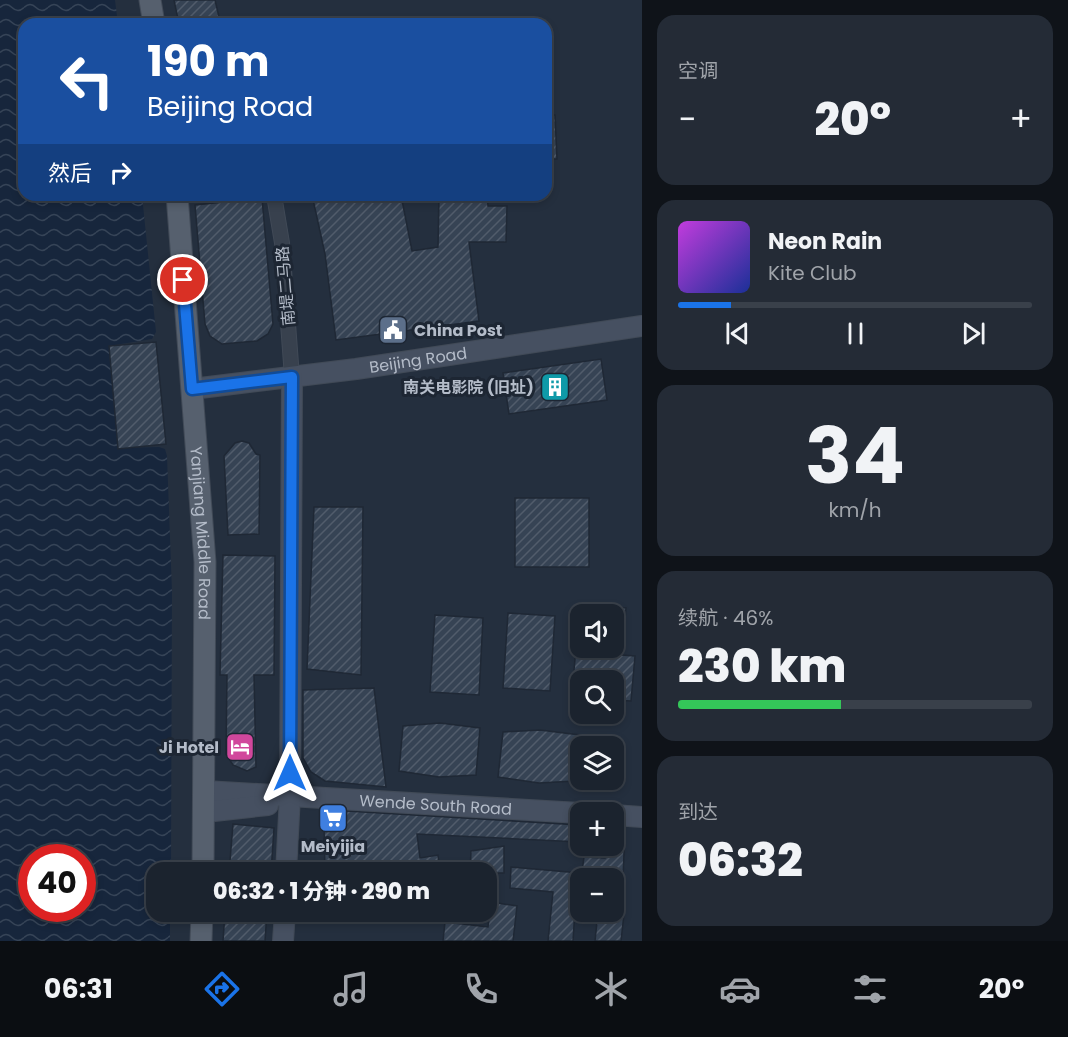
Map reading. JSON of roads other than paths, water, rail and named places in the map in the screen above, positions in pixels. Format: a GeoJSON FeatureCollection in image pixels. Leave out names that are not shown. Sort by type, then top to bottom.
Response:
{"type":"FeatureCollection","features":[{"type":"Feature","properties":{"kind":"main road"},"geometry":{"type":"LineString","coordinates":[[141,0],[143,18]]}},
{"type":"Feature","properties":{"kind":"main road"},"geometry":{"type":"LineString","coordinates":[[150,0],[153,18]]}},
{"type":"Feature","properties":{"kind":"main road"},"geometry":{"type":"LineString","coordinates":[[166,201],[178,352],[192,389]]}},
{"type":"Feature","properties":{"kind":"main road","name":"Yanjiang Middle Road"},"geometry":{"type":"LineString","coordinates":[[177,201],[205,562],[203,862]]}},
{"type":"Feature","properties":{"kind":"main road"},"geometry":{"type":"LineString","coordinates":[[201,941],[202,922]]}},
{"type":"Feature","properties":{"kind":"street","name":"南堤二马路"},"geometry":{"type":"LineString","coordinates":[[275,201],[282,243],[292,377]]}},
{"type":"Feature","properties":{"kind":"street","name":"Beijing Road"},"geometry":{"type":"LineString","coordinates":[[192,389],[292,377],[642,326]]}},
{"type":"Feature","properties":{"kind":"street"},"geometry":{"type":"LineString","coordinates":[[287,862],[290,795],[292,377]]}},
{"type":"Feature","properties":{"kind":"street","name":"Wende South Road"},"geometry":{"type":"LineString","coordinates":[[205,791],[570,812]]}},
{"type":"Feature","properties":{"kind":"street"},"geometry":{"type":"LineString","coordinates":[[205,812],[266,805],[290,795]]}},
{"type":"Feature","properties":{"kind":"street"},"geometry":{"type":"LineString","coordinates":[[624,816],[642,817]]}},
{"type":"Feature","properties":{"kind":"street"},"geometry":{"type":"LineString","coordinates":[[284,941],[285,922]]}},
{"type":"Feature","properties":{"kind":"water"},"geometry":{"type":"Polygon","coordinates":[[[0,0],[115,0],[117,18],[18,18],[18,201],[143,201],[156,332],[152,339],[109,346],[109,352],[118,448],[159,447],[165,449],[167,456],[172,591],[171,862],[146,862],[146,922],[170,922],[170,941],[0,941],[0,0]]]}},
{"type":"Feature","properties":{"kind":"place","name":"China Post"},"geometry":{"type":"Point","coordinates":[393,330]}},
{"type":"Feature","properties":{"kind":"place","name":"南关电影院 (旧址)"},"geometry":{"type":"Point","coordinates":[555,387]}},
{"type":"Feature","properties":{"kind":"place","name":"Ji Hotel"},"geometry":{"type":"Point","coordinates":[240,747]}},
{"type":"Feature","properties":{"kind":"place","name":"Meiyijia"},"geometry":{"type":"Point","coordinates":[333,818]}}]}
